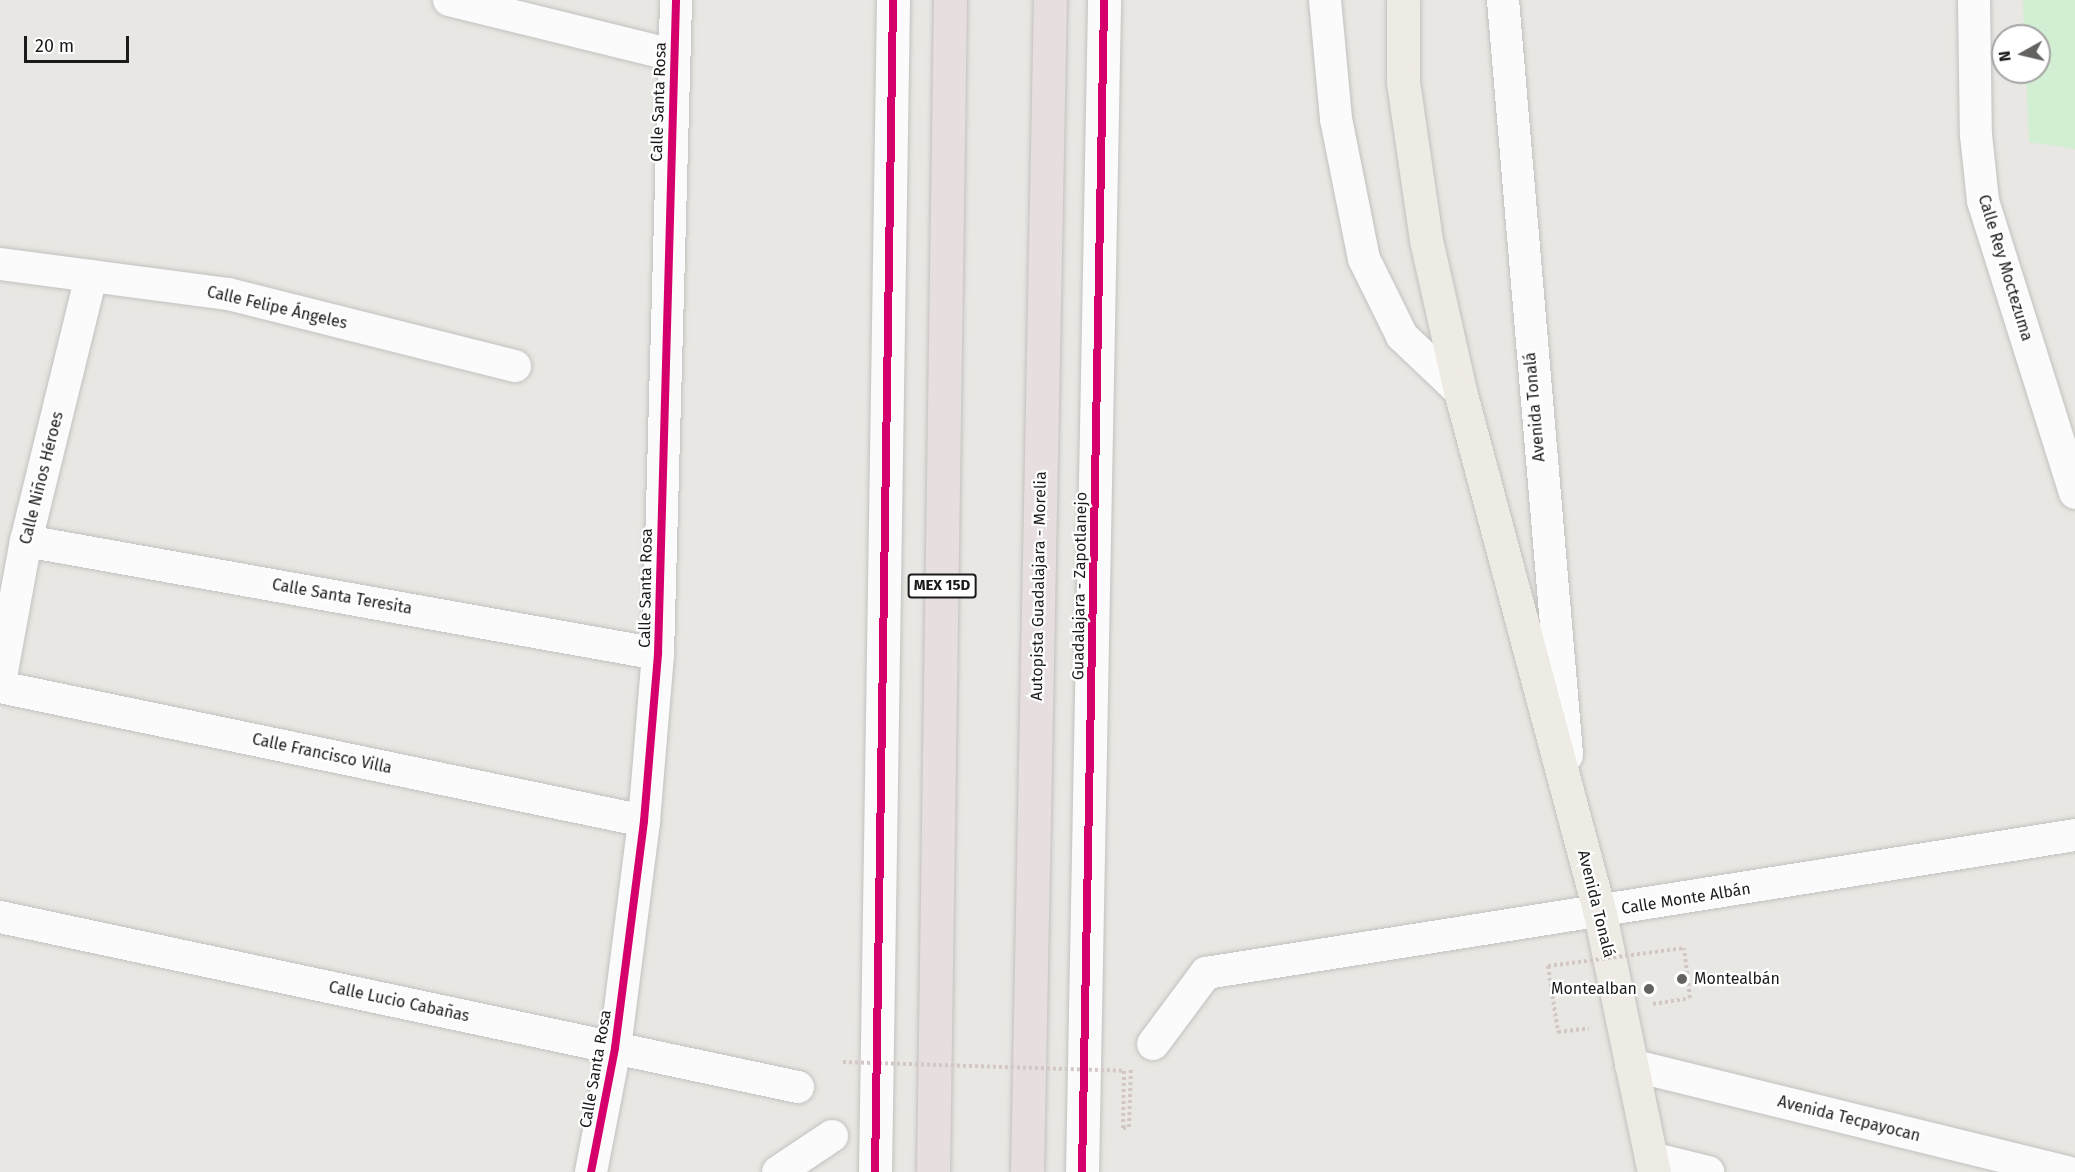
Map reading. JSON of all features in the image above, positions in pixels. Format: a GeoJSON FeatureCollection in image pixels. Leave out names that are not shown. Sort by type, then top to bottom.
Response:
{"type":"FeatureCollection","features":[{"type":"Feature","properties":{"kind":"highway","name":"MEX 15D"},"geometry":{"type":"LineString","coordinates":[[933,1172],[950,0]]}},
{"type":"Feature","properties":{"kind":"highway","name":"Autopista Guadalajara - Morelia"},"geometry":{"type":"LineString","coordinates":[[1027,1172],[1050,0]]}},
{"type":"Feature","properties":{"kind":"main road","name":"Avenida Tonalá"},"geometry":{"type":"LineString","coordinates":[[1402,0],[1403,82],[1426,240],[1460,391],[1600,914],[1652,1165]]}},
{"type":"Feature","properties":{"kind":"street"},"geometry":{"type":"LineString","coordinates":[[449,0],[673,55]]}},
{"type":"Feature","properties":{"kind":"street","name":"Calle Santa Rosa"},"geometry":{"type":"LineString","coordinates":[[591,1172],[615,1048],[644,821],[658,654],[676,0]]}},
{"type":"Feature","properties":{"kind":"street"},"geometry":{"type":"LineString","coordinates":[[875,1172],[893,0]]}},
{"type":"Feature","properties":{"kind":"street","name":"Guadalajara - Zapotlanejo"},"geometry":{"type":"LineString","coordinates":[[1083,1172],[1104,0]]}},
{"type":"Feature","properties":{"kind":"street"},"geometry":{"type":"LineString","coordinates":[[1325,0],[1336,119],[1364,259],[1402,336],[1460,391]]}},
{"type":"Feature","properties":{"kind":"street","name":"Avenida Tonalá"},"geometry":{"type":"LineString","coordinates":[[1503,0],[1573,813]]}},
{"type":"Feature","properties":{"kind":"street","name":"Calle Rey Moctezuma"},"geometry":{"type":"LineString","coordinates":[[1974,0],[1976,135],[1983,201],[2075,493]]}},
{"type":"Feature","properties":{"kind":"street","name":"Calle Felipe Ángeles"},"geometry":{"type":"LineString","coordinates":[[0,264],[228,294],[515,366]]}},
{"type":"Feature","properties":{"kind":"street","name":"Calle Niños Héroes"},"geometry":{"type":"LineString","coordinates":[[0,682],[26,541],[91,276]]}},
{"type":"Feature","properties":{"kind":"street","name":"Calle Santa Teresita"},"geometry":{"type":"LineString","coordinates":[[26,541],[658,654]]}},
{"type":"Feature","properties":{"kind":"street","name":"Calle Francisco Villa"},"geometry":{"type":"LineString","coordinates":[[0,687],[644,821]]}},
{"type":"Feature","properties":{"kind":"street","name":"Calle Monte Albán"},"geometry":{"type":"LineString","coordinates":[[1153,1044],[1206,973],[1600,914],[2075,836]]}},
{"type":"Feature","properties":{"kind":"street","name":"Calle Lucio Cabañas"},"geometry":{"type":"LineString","coordinates":[[0,917],[798,1088]]}},
{"type":"Feature","properties":{"kind":"street","name":"Avenida Tecpayocan"},"geometry":{"type":"LineString","coordinates":[[1631,1065],[2067,1172]]}},
{"type":"Feature","properties":{"kind":"street"},"geometry":{"type":"LineString","coordinates":[[778,1172],[832,1136]]}},
{"type":"Feature","properties":{"kind":"street"},"geometry":{"type":"LineString","coordinates":[[1652,1165],[1708,1172]]}},
{"type":"Feature","properties":{"kind":"path"},"geometry":{"type":"LineString","coordinates":[[1557,1032],[1548,966],[1684,948],[1690,998]]}},
{"type":"Feature","properties":{"kind":"path"},"geometry":{"type":"LineString","coordinates":[[843,1062],[1124,1071],[1123,1128],[1129,1127],[1129,1070],[1153,1044]]}},
{"type":"Feature","properties":{"kind":"green space"},"geometry":{"type":"Polygon","coordinates":[[[2023,0],[2075,0],[2075,149],[2029,142],[2027,84],[2051,84],[2051,24],[2024,24],[2023,0]]]}},
{"type":"Feature","properties":{"kind":"cycle path"},"geometry":{"type":"LineString","coordinates":[[591,1172],[615,1048],[644,821],[658,654],[676,0]]}},
{"type":"Feature","properties":{"kind":"cycle path"},"geometry":{"type":"LineString","coordinates":[[875,1172],[893,0]]}},
{"type":"Feature","properties":{"kind":"cycle path"},"geometry":{"type":"LineString","coordinates":[[1082,1172],[1104,0]]}},
{"type":"Feature","properties":{"kind":"place","name":"Montealbán"},"geometry":{"type":"Point","coordinates":[1682,979]}},
{"type":"Feature","properties":{"kind":"place","name":"Montealban"},"geometry":{"type":"Point","coordinates":[1649,989]}}]}
